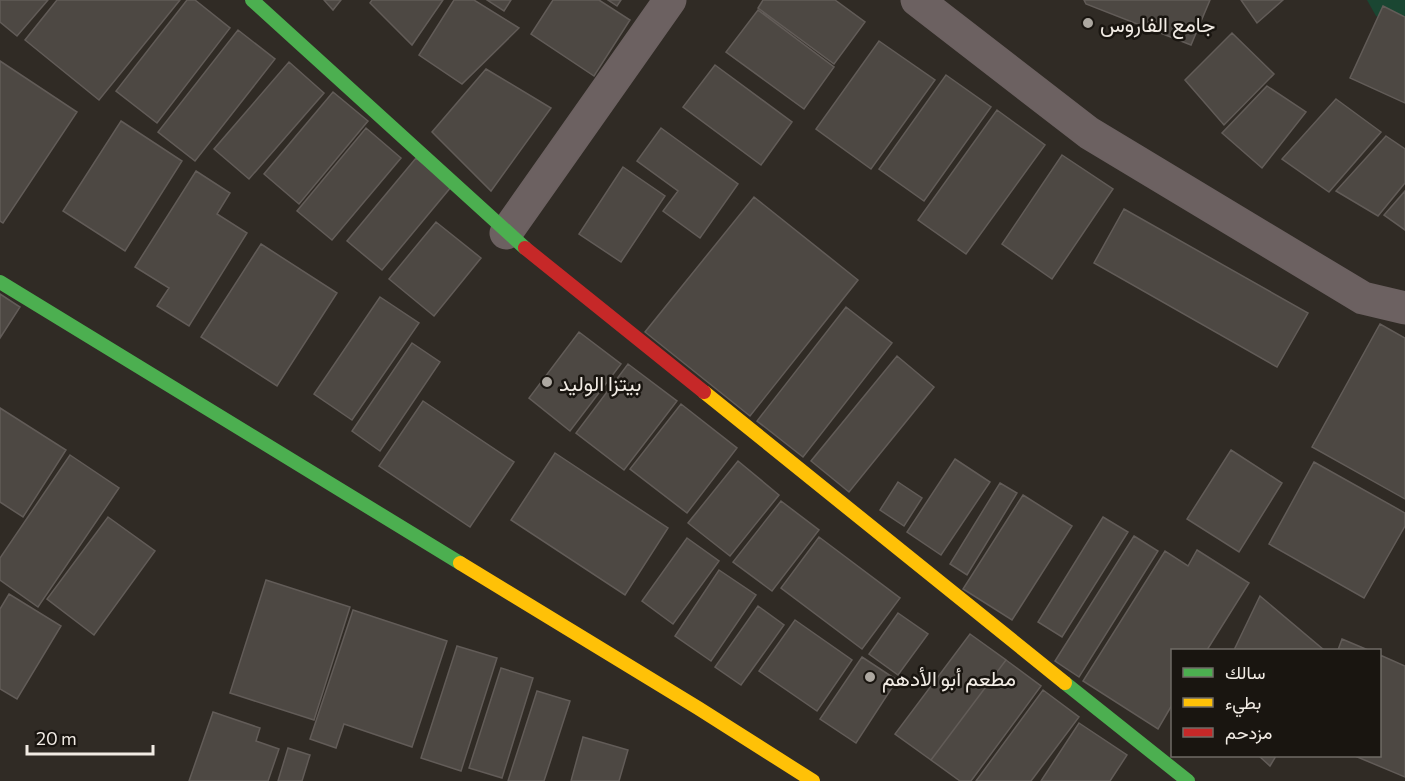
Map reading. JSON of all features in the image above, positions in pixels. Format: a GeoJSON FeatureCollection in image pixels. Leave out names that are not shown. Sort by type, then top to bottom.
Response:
{"type":"FeatureCollection","features":[{"type":"Feature","properties":{"kind":"street"},"geometry":{"type":"LineString","coordinates":[[252,0],[506,233],[1188,781]]}},
{"type":"Feature","properties":{"kind":"street"},"geometry":{"type":"LineString","coordinates":[[506,233],[669,0]]}},
{"type":"Feature","properties":{"kind":"street"},"geometry":{"type":"LineString","coordinates":[[917,0],[1089,133],[1363,298],[1405,308]]}},
{"type":"Feature","properties":{"kind":"street"},"geometry":{"type":"LineString","coordinates":[[0,282],[813,781]]}},
{"type":"Feature","properties":{"kind":"green space"},"geometry":{"type":"Polygon","coordinates":[[[1367,0],[1405,0],[1405,28],[1376,16],[1367,0]]]}},
{"type":"Feature","properties":{"kind":"building"},"geometry":{"type":"Polygon","coordinates":[[[0,0],[48,0],[17,36],[0,22],[0,0]]]}},
{"type":"Feature","properties":{"kind":"building"},"geometry":{"type":"Polygon","coordinates":[[[57,0],[180,0],[99,100],[25,40],[57,0]]]}},
{"type":"Feature","properties":{"kind":"building"},"geometry":{"type":"Polygon","coordinates":[[[187,0],[195,0],[230,28],[157,123],[116,91],[187,0]]]}},
{"type":"Feature","properties":{"kind":"building"},"geometry":{"type":"Polygon","coordinates":[[[324,0],[341,0],[333,10],[324,0]]]}},
{"type":"Feature","properties":{"kind":"building"},"geometry":{"type":"Polygon","coordinates":[[[372,0],[443,0],[412,45],[370,3],[372,0]]]}},
{"type":"Feature","properties":{"kind":"building"},"geometry":{"type":"Polygon","coordinates":[[[454,0],[474,0],[519,28],[462,84],[419,55],[454,0]]]}},
{"type":"Feature","properties":{"kind":"building"},"geometry":{"type":"Polygon","coordinates":[[[487,0],[511,0],[504,11],[487,0]]]}},
{"type":"Feature","properties":{"kind":"building"},"geometry":{"type":"Polygon","coordinates":[[[553,0],[599,0],[630,20],[594,76],[531,34],[553,0]]]}},
{"type":"Feature","properties":{"kind":"building"},"geometry":{"type":"Polygon","coordinates":[[[608,0],[621,0],[617,6],[608,0]]]}},
{"type":"Feature","properties":{"kind":"building"},"geometry":{"type":"Polygon","coordinates":[[[763,0],[835,0],[865,22],[834,64],[758,8],[763,0]]]}},
{"type":"Feature","properties":{"kind":"building"},"geometry":{"type":"Polygon","coordinates":[[[1084,0],[1210,0],[1191,45],[1086,4],[1084,0]]]}},
{"type":"Feature","properties":{"kind":"building"},"geometry":{"type":"Polygon","coordinates":[[[1241,0],[1283,0],[1257,23],[1241,0]]]}},
{"type":"Feature","properties":{"kind":"building"},"geometry":{"type":"Polygon","coordinates":[[[1383,6],[1405,17],[1405,103],[1350,78],[1383,6]]]}},
{"type":"Feature","properties":{"kind":"building"},"geometry":{"type":"Polygon","coordinates":[[[758,10],[834,67],[804,109],[726,52],[758,10]]]}},
{"type":"Feature","properties":{"kind":"building"},"geometry":{"type":"Polygon","coordinates":[[[238,30],[275,59],[195,161],[158,132],[238,30]]]}},
{"type":"Feature","properties":{"kind":"building"},"geometry":{"type":"Polygon","coordinates":[[[1232,33],[1274,74],[1224,125],[1185,80],[1232,33]]]}},
{"type":"Feature","properties":{"kind":"building"},"geometry":{"type":"Polygon","coordinates":[[[879,41],[935,80],[871,169],[816,129],[879,41]]]}},
{"type":"Feature","properties":{"kind":"building"},"geometry":{"type":"Polygon","coordinates":[[[0,61],[77,112],[3,223],[0,221],[0,61]]]}},
{"type":"Feature","properties":{"kind":"building"},"geometry":{"type":"Polygon","coordinates":[[[289,62],[324,93],[249,179],[214,149],[289,62]]]}},
{"type":"Feature","properties":{"kind":"building"},"geometry":{"type":"Polygon","coordinates":[[[715,65],[792,122],[761,165],[683,107],[715,65]]]}},
{"type":"Feature","properties":{"kind":"building"},"geometry":{"type":"Polygon","coordinates":[[[486,69],[551,108],[491,191],[432,132],[486,69]]]}},
{"type":"Feature","properties":{"kind":"building"},"geometry":{"type":"Polygon","coordinates":[[[946,75],[991,107],[924,201],[879,169],[946,75]]]}},
{"type":"Feature","properties":{"kind":"building"},"geometry":{"type":"Polygon","coordinates":[[[1267,86],[1306,112],[1262,168],[1222,133],[1267,86]]]}},
{"type":"Feature","properties":{"kind":"building"},"geometry":{"type":"Polygon","coordinates":[[[333,92],[368,121],[299,204],[264,174],[333,92]]]}},
{"type":"Feature","properties":{"kind":"building"},"geometry":{"type":"Polygon","coordinates":[[[1336,99],[1381,132],[1329,192],[1282,159],[1336,99]]]}},
{"type":"Feature","properties":{"kind":"building"},"geometry":{"type":"Polygon","coordinates":[[[997,110],[1045,145],[966,254],[918,220],[997,110]]]}},
{"type":"Feature","properties":{"kind":"building"},"geometry":{"type":"Polygon","coordinates":[[[121,121],[182,161],[125,251],[63,211],[121,121]]]}},
{"type":"Feature","properties":{"kind":"building"},"geometry":{"type":"Polygon","coordinates":[[[366,128],[401,158],[332,240],[297,211],[366,128]]]}},
{"type":"Feature","properties":{"kind":"building"},"geometry":{"type":"Polygon","coordinates":[[[661,128],[738,184],[700,238],[663,211],[678,191],[637,161],[661,128]]]}},
{"type":"Feature","properties":{"kind":"building"},"geometry":{"type":"Polygon","coordinates":[[[1386,136],[1405,149],[1405,183],[1378,216],[1336,191],[1386,136]]]}},
{"type":"Feature","properties":{"kind":"building"},"geometry":{"type":"Polygon","coordinates":[[[1062,155],[1113,189],[1052,279],[1002,244],[1062,155]]]}},
{"type":"Feature","properties":{"kind":"building"},"geometry":{"type":"Polygon","coordinates":[[[416,158],[451,187],[382,270],[347,241],[416,158]]]}},
{"type":"Feature","properties":{"kind":"building"},"geometry":{"type":"Polygon","coordinates":[[[623,167],[665,196],[621,262],[579,234],[623,167]]]}},
{"type":"Feature","properties":{"kind":"building"},"geometry":{"type":"Polygon","coordinates":[[[196,171],[230,193],[217,214],[247,233],[189,326],[157,306],[169,288],[135,267],[196,171]]]}},
{"type":"Feature","properties":{"kind":"building"},"geometry":{"type":"Polygon","coordinates":[[[1405,191],[1405,230],[1384,215],[1405,191]]]}},
{"type":"Feature","properties":{"kind":"building"},"geometry":{"type":"Polygon","coordinates":[[[754,197],[858,280],[750,416],[645,332],[754,197]]]}},
{"type":"Feature","properties":{"kind":"building"},"geometry":{"type":"Polygon","coordinates":[[[1124,209],[1308,313],[1277,367],[1094,263],[1124,209]]]}},
{"type":"Feature","properties":{"kind":"building"},"geometry":{"type":"Polygon","coordinates":[[[436,222],[481,258],[434,316],[389,279],[436,222]]]}},
{"type":"Feature","properties":{"kind":"building"},"geometry":{"type":"Polygon","coordinates":[[[261,244],[337,293],[277,386],[201,337],[261,244]]]}},
{"type":"Feature","properties":{"kind":"building"},"geometry":{"type":"Polygon","coordinates":[[[0,294],[20,307],[0,338],[0,294]]]}},
{"type":"Feature","properties":{"kind":"building"},"geometry":{"type":"Polygon","coordinates":[[[380,297],[419,323],[352,420],[314,394],[380,297]]]}},
{"type":"Feature","properties":{"kind":"building"},"geometry":{"type":"Polygon","coordinates":[[[846,307],[892,343],[803,457],[757,421],[846,307]]]}},
{"type":"Feature","properties":{"kind":"building"},"geometry":{"type":"Polygon","coordinates":[[[1380,324],[1405,338],[1405,499],[1312,447],[1380,324]]]}},
{"type":"Feature","properties":{"kind":"building"},"geometry":{"type":"Polygon","coordinates":[[[579,332],[621,364],[570,431],[529,398],[579,332]]]}},
{"type":"Feature","properties":{"kind":"building"},"geometry":{"type":"Polygon","coordinates":[[[412,343],[440,362],[380,451],[352,431],[412,343]]]}},
{"type":"Feature","properties":{"kind":"building"},"geometry":{"type":"Polygon","coordinates":[[[897,356],[934,387],[849,492],[811,461],[897,356]]]}},
{"type":"Feature","properties":{"kind":"building"},"geometry":{"type":"Polygon","coordinates":[[[628,364],[677,401],[624,470],[576,433],[628,364]]]}},
{"type":"Feature","properties":{"kind":"building"},"geometry":{"type":"Polygon","coordinates":[[[423,401],[514,462],[470,527],[379,466],[423,401]]]}},
{"type":"Feature","properties":{"kind":"building"},"geometry":{"type":"Polygon","coordinates":[[[681,404],[737,448],[687,513],[630,469],[681,404]]]}},
{"type":"Feature","properties":{"kind":"building"},"geometry":{"type":"Polygon","coordinates":[[[0,408],[66,450],[23,517],[0,502],[0,408]]]}},
{"type":"Feature","properties":{"kind":"building"},"geometry":{"type":"Polygon","coordinates":[[[1231,450],[1282,483],[1239,552],[1187,519],[1231,450]]]}},
{"type":"Feature","properties":{"kind":"building"},"geometry":{"type":"Polygon","coordinates":[[[555,453],[668,528],[625,595],[511,520],[555,453]]]}},
{"type":"Feature","properties":{"kind":"building"},"geometry":{"type":"Polygon","coordinates":[[[70,455],[119,488],[38,607],[0,580],[0,558],[70,455]]]}},
{"type":"Feature","properties":{"kind":"building"},"geometry":{"type":"Polygon","coordinates":[[[955,459],[990,482],[941,555],[907,532],[955,459]]]}},
{"type":"Feature","properties":{"kind":"building"},"geometry":{"type":"Polygon","coordinates":[[[738,461],[779,495],[730,556],[688,523],[738,461]]]}},
{"type":"Feature","properties":{"kind":"building"},"geometry":{"type":"Polygon","coordinates":[[[1314,462],[1405,513],[1405,526],[1364,598],[1269,544],[1314,462]]]}},
{"type":"Feature","properties":{"kind":"building"},"geometry":{"type":"Polygon","coordinates":[[[898,482],[922,498],[904,526],[880,510],[898,482]]]}},
{"type":"Feature","properties":{"kind":"building"},"geometry":{"type":"Polygon","coordinates":[[[1000,483],[1017,493],[967,575],[950,564],[1000,483]]]}},
{"type":"Feature","properties":{"kind":"building"},"geometry":{"type":"Polygon","coordinates":[[[1023,495],[1072,526],[1012,620],[963,589],[1023,495]]]}},
{"type":"Feature","properties":{"kind":"building"},"geometry":{"type":"Polygon","coordinates":[[[781,501],[819,530],[772,591],[733,562],[781,501]]]}},
{"type":"Feature","properties":{"kind":"building"},"geometry":{"type":"Polygon","coordinates":[[[108,517],[155,551],[94,635],[47,599],[108,517]]]}},
{"type":"Feature","properties":{"kind":"building"},"geometry":{"type":"Polygon","coordinates":[[[1103,517],[1128,532],[1062,637],[1038,622],[1103,517]]]}},
{"type":"Feature","properties":{"kind":"building"},"geometry":{"type":"Polygon","coordinates":[[[1134,536],[1158,551],[1079,677],[1055,661],[1134,536]]]}},
{"type":"Feature","properties":{"kind":"building"},"geometry":{"type":"Polygon","coordinates":[[[819,537],[900,598],[862,649],[781,588],[819,537]]]}},
{"type":"Feature","properties":{"kind":"building"},"geometry":{"type":"Polygon","coordinates":[[[687,538],[719,561],[673,624],[642,601],[687,538]]]}},
{"type":"Feature","properties":{"kind":"building"},"geometry":{"type":"Polygon","coordinates":[[[1197,550],[1249,583],[1208,649],[1171,649],[1171,707],[1158,729],[1083,681],[1165,551],[1188,566],[1197,550]]]}},
{"type":"Feature","properties":{"kind":"building"},"geometry":{"type":"Polygon","coordinates":[[[719,570],[756,595],[711,661],[675,636],[719,570]]]}},
{"type":"Feature","properties":{"kind":"building"},"geometry":{"type":"Polygon","coordinates":[[[266,580],[350,607],[314,720],[230,693],[266,580]]]}},
{"type":"Feature","properties":{"kind":"building"},"geometry":{"type":"Polygon","coordinates":[[[9,594],[61,626],[17,699],[0,689],[0,609],[9,594]]]}},
{"type":"Feature","properties":{"kind":"building"},"geometry":{"type":"Polygon","coordinates":[[[1260,596],[1323,649],[1234,649],[1260,596]]]}},
{"type":"Feature","properties":{"kind":"building"},"geometry":{"type":"Polygon","coordinates":[[[758,606],[784,625],[741,685],[715,667],[758,606]]]}},
{"type":"Feature","properties":{"kind":"building"},"geometry":{"type":"Polygon","coordinates":[[[353,610],[447,641],[412,747],[344,724],[336,748],[310,739],[353,610]]]}},
{"type":"Feature","properties":{"kind":"building"},"geometry":{"type":"Polygon","coordinates":[[[898,613],[928,634],[898,675],[869,654],[898,613]]]}},
{"type":"Feature","properties":{"kind":"building"},"geometry":{"type":"Polygon","coordinates":[[[795,620],[852,660],[817,711],[759,671],[795,620]]]}},
{"type":"Feature","properties":{"kind":"building"},"geometry":{"type":"Polygon","coordinates":[[[970,634],[1006,660],[931,760],[895,734],[970,634]]]}},
{"type":"Feature","properties":{"kind":"building"},"geometry":{"type":"Polygon","coordinates":[[[1342,639],[1366,649],[1338,649],[1342,639]]]}},
{"type":"Feature","properties":{"kind":"building"},"geometry":{"type":"Polygon","coordinates":[[[457,646],[497,658],[461,771],[421,758],[457,646]]]}},
{"type":"Feature","properties":{"kind":"building"},"geometry":{"type":"Polygon","coordinates":[[[1381,655],[1405,666],[1405,777],[1357,757],[1381,757],[1381,655]]]}},
{"type":"Feature","properties":{"kind":"building"},"geometry":{"type":"Polygon","coordinates":[[[862,657],[897,680],[856,743],[820,719],[862,657]]]}},
{"type":"Feature","properties":{"kind":"building"},"geometry":{"type":"Polygon","coordinates":[[[1006,660],[1041,686],[971,781],[960,781],[931,760],[1006,660]]]}},
{"type":"Feature","properties":{"kind":"building"},"geometry":{"type":"Polygon","coordinates":[[[501,668],[533,678],[502,778],[469,768],[501,668]]]}},
{"type":"Feature","properties":{"kind":"building"},"geometry":{"type":"Polygon","coordinates":[[[1043,690],[1079,717],[1031,781],[976,781],[1043,690]]]}},
{"type":"Feature","properties":{"kind":"building"},"geometry":{"type":"Polygon","coordinates":[[[537,691],[570,701],[544,781],[508,781],[537,691]]]}},
{"type":"Feature","properties":{"kind":"building"},"geometry":{"type":"Polygon","coordinates":[[[213,712],[260,728],[256,741],[279,749],[268,781],[189,781],[213,712]]]}},
{"type":"Feature","properties":{"kind":"building"},"geometry":{"type":"Polygon","coordinates":[[[1079,723],[1127,755],[1110,781],[1041,781],[1079,723]]]}},
{"type":"Feature","properties":{"kind":"building"},"geometry":{"type":"Polygon","coordinates":[[[583,737],[628,750],[619,781],[571,781],[583,737]]]}},
{"type":"Feature","properties":{"kind":"building"},"geometry":{"type":"Polygon","coordinates":[[[288,748],[310,755],[302,781],[278,781],[288,748]]]}},
{"type":"Feature","properties":{"kind":"building"},"geometry":{"type":"Polygon","coordinates":[[[1260,757],[1275,757],[1270,766],[1260,757]]]}},
{"type":"Feature","properties":{"kind":"traffic: fast"},"geometry":{"type":"LineString","coordinates":[[252,0],[525,248]]}},
{"type":"Feature","properties":{"kind":"traffic: fast"},"geometry":{"type":"LineString","coordinates":[[0,282],[460,563]]}},
{"type":"Feature","properties":{"kind":"traffic: fast"},"geometry":{"type":"LineString","coordinates":[[1065,683],[1188,781]]}},
{"type":"Feature","properties":{"kind":"traffic: slow"},"geometry":{"type":"LineString","coordinates":[[704,392],[1065,683]]}},
{"type":"Feature","properties":{"kind":"traffic: slow"},"geometry":{"type":"LineString","coordinates":[[460,563],[813,781]]}},
{"type":"Feature","properties":{"kind":"traffic: jam"},"geometry":{"type":"LineString","coordinates":[[525,248],[704,392]]}},
{"type":"Feature","properties":{"kind":"place","name":"جامع الفاروس"},"geometry":{"type":"Point","coordinates":[1088,23]}},
{"type":"Feature","properties":{"kind":"place","name":"بيتزا الوليد"},"geometry":{"type":"Point","coordinates":[547,382]}},
{"type":"Feature","properties":{"kind":"place","name":"مطعم أبو الأدهم"},"geometry":{"type":"Point","coordinates":[870,677]}}]}
